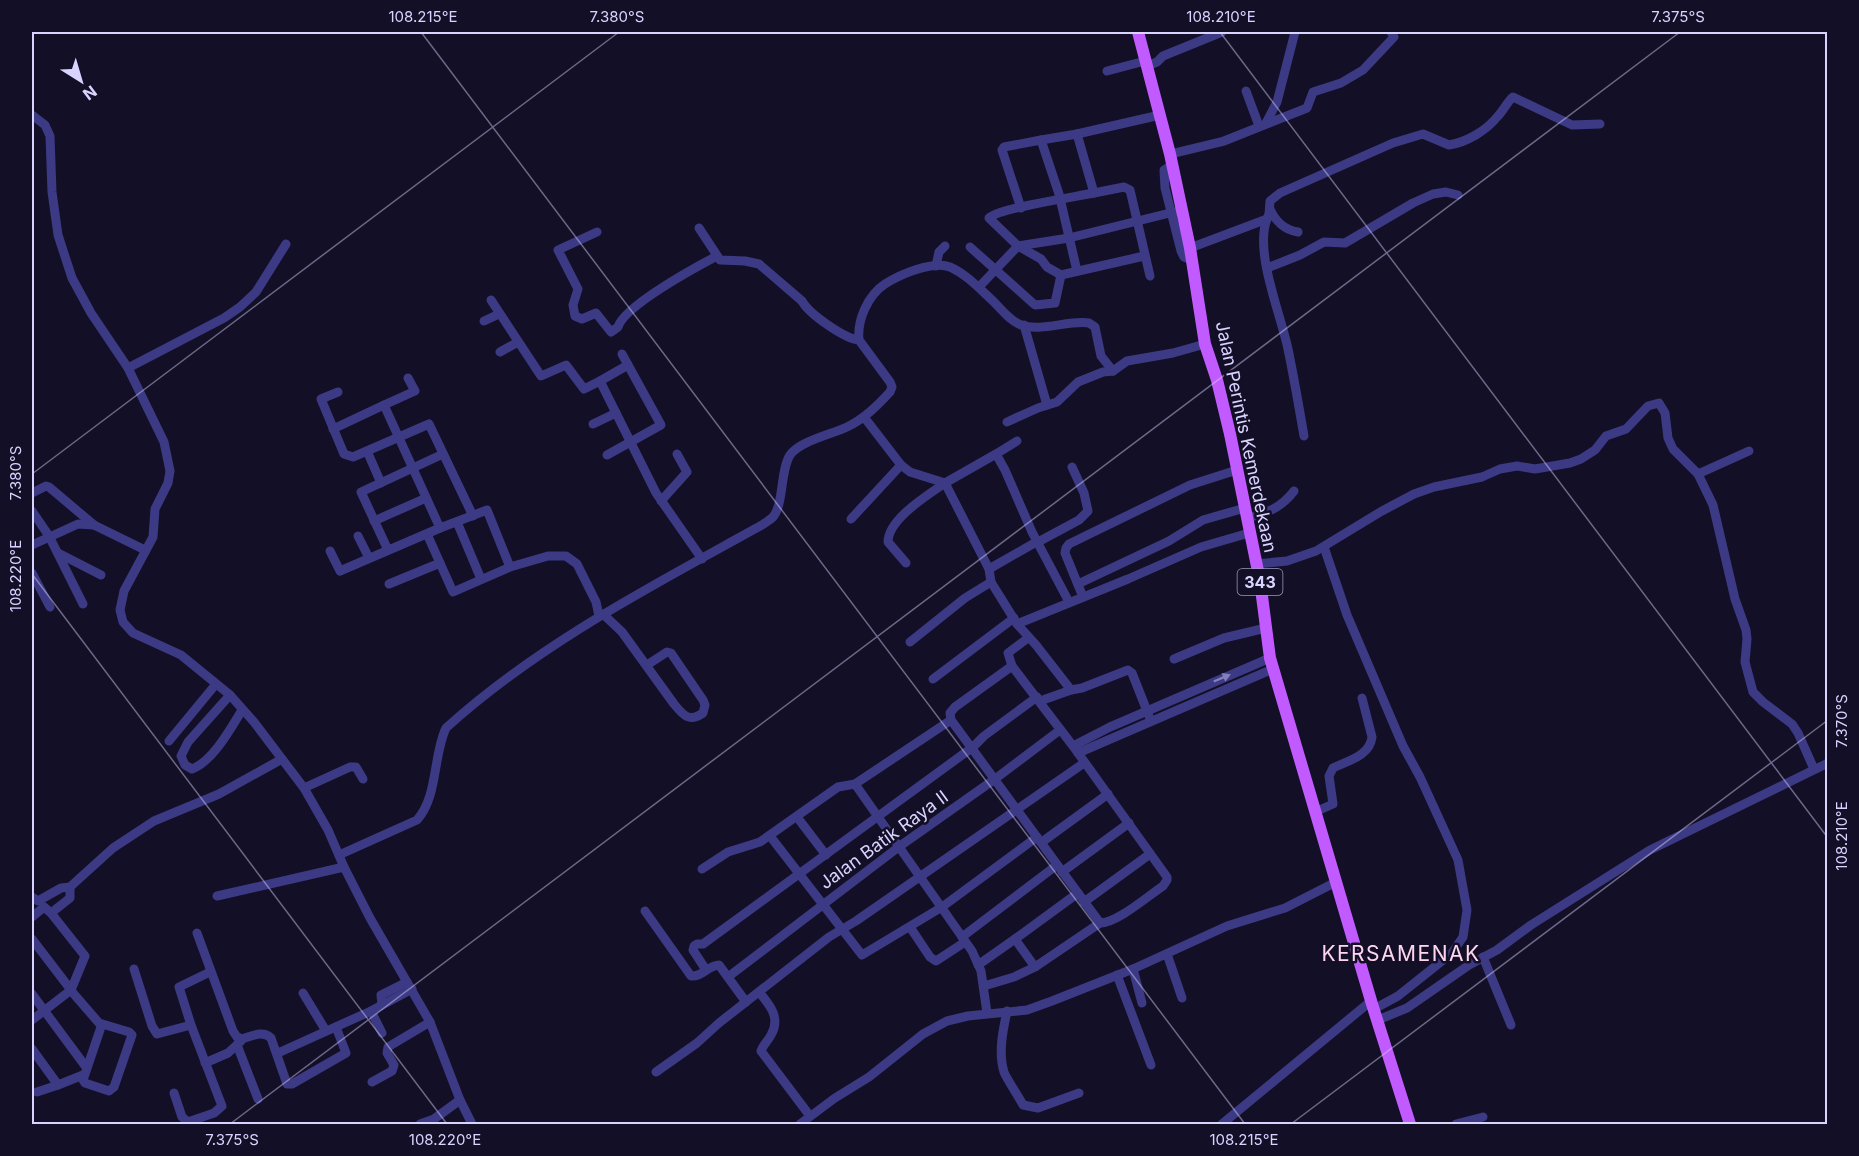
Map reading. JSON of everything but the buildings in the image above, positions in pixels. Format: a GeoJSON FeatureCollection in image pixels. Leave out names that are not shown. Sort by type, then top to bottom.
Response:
{"type":"FeatureCollection","features":[{"type":"Feature","properties":{"kind":"main road","name":"Jalan Perintis Kemerdekaan"},"geometry":{"type":"LineString","coordinates":[[1138,32],[1171,159],[1177,211],[1191,254],[1205,344],[1217,380],[1237,470],[1256,564],[1272,664],[1410,1125]]}},
{"type":"Feature","properties":{"kind":"street"},"geometry":{"type":"LineString","coordinates":[[1107,71],[1156,63],[1163,56],[1222,32]]}},
{"type":"Feature","properties":{"kind":"street"},"geometry":{"type":"LineString","coordinates":[[1267,123],[1277,102],[1295,32]]}},
{"type":"Feature","properties":{"kind":"street"},"geometry":{"type":"LineString","coordinates":[[1171,159],[1307,108],[1315,91],[1341,83],[1363,70],[1394,37],[1391,32]]}},
{"type":"Feature","properties":{"kind":"street"},"geometry":{"type":"LineString","coordinates":[[1246,91],[1267,123]]}},
{"type":"Feature","properties":{"kind":"street"},"geometry":{"type":"LineString","coordinates":[[1304,436],[1288,349],[1267,268],[1263,234],[1272,198],[1393,143],[1423,134],[1449,145],[1472,137],[1484,130],[1513,97],[1572,125],[1600,124]]}},
{"type":"Feature","properties":{"kind":"street"},"geometry":{"type":"LineString","coordinates":[[32,115],[45,125],[50,136],[52,192],[57,235],[72,278],[91,313],[128,368],[164,442],[170,471],[168,483],[155,509],[153,537],[124,591],[120,610],[125,626],[133,633],[181,655],[230,695],[304,788],[321,816],[370,918],[430,1022],[472,1125]]}},
{"type":"Feature","properties":{"kind":"street"},"geometry":{"type":"LineString","coordinates":[[1021,208],[1002,150],[1004,147],[1160,116]]}},
{"type":"Feature","properties":{"kind":"street"},"geometry":{"type":"LineString","coordinates":[[1077,134],[1094,193]]}},
{"type":"Feature","properties":{"kind":"street"},"geometry":{"type":"LineString","coordinates":[[1041,140],[1061,201],[1077,271]]}},
{"type":"Feature","properties":{"kind":"street"},"geometry":{"type":"LineString","coordinates":[[1144,256],[1060,275],[1047,267],[1041,259],[1018,246],[989,218],[993,214],[1124,187],[1129,189],[1150,276]]}},
{"type":"Feature","properties":{"kind":"street"},"geometry":{"type":"LineString","coordinates":[[1267,268],[1300,255],[1324,242],[1345,243],[1413,203],[1433,194],[1446,192],[1458,195]]}},
{"type":"Feature","properties":{"kind":"street"},"geometry":{"type":"LineString","coordinates":[[1270,209],[1276,219],[1287,228],[1298,232]]}},
{"type":"Feature","properties":{"kind":"street"},"geometry":{"type":"LineString","coordinates":[[979,287],[1018,246],[1069,238],[1177,211]]}},
{"type":"Feature","properties":{"kind":"street"},"geometry":{"type":"LineString","coordinates":[[1191,254],[1267,219]]}},
{"type":"Feature","properties":{"kind":"street"},"geometry":{"type":"LineString","coordinates":[[699,228],[717,256],[723,261],[745,261],[759,264],[802,301],[817,318],[841,331],[848,338],[859,340]]}},
{"type":"Feature","properties":{"kind":"street"},"geometry":{"type":"LineString","coordinates":[[597,232],[558,250],[578,289],[573,305],[575,316],[582,319],[596,313],[612,332],[618,327],[620,320],[633,309],[684,273],[717,256]]}},
{"type":"Feature","properties":{"kind":"street"},"geometry":{"type":"LineString","coordinates":[[128,368],[224,318],[240,307],[256,292],[286,244]]}},
{"type":"Feature","properties":{"kind":"street"},"geometry":{"type":"LineString","coordinates":[[1038,244],[1041,259]]}},
{"type":"Feature","properties":{"kind":"street"},"geometry":{"type":"LineString","coordinates":[[936,266],[939,252],[945,246]]}},
{"type":"Feature","properties":{"kind":"street"},"geometry":{"type":"LineString","coordinates":[[970,247],[1032,304],[1051,305],[1057,301],[1060,275]]}},
{"type":"Feature","properties":{"kind":"street"},"geometry":{"type":"LineString","coordinates":[[339,855],[417,820],[424,813],[437,768],[441,739],[446,728],[528,661],[601,615],[762,525],[774,516],[779,505],[787,461],[794,451],[864,417],[890,392],[892,387],[890,382],[859,340],[859,323],[864,310],[881,286],[910,272],[936,266],[948,266],[979,287],[1002,310],[1024,325],[1032,327],[1086,322],[1092,324],[1096,331],[1100,354],[1113,371]]}},
{"type":"Feature","properties":{"kind":"street"},"geometry":{"type":"LineString","coordinates":[[491,300],[541,376],[566,365],[584,389],[628,365]]}},
{"type":"Feature","properties":{"kind":"street"},"geometry":{"type":"LineString","coordinates":[[484,321],[499,314]]}},
{"type":"Feature","properties":{"kind":"street"},"geometry":{"type":"LineString","coordinates":[[1024,325],[1047,405]]}},
{"type":"Feature","properties":{"kind":"street"},"geometry":{"type":"LineString","coordinates":[[500,352],[518,342]]}},
{"type":"Feature","properties":{"kind":"street"},"geometry":{"type":"LineString","coordinates":[[1007,422],[1057,402],[1078,382],[1103,372],[1113,371],[1127,361],[1173,353],[1205,344]]}},
{"type":"Feature","properties":{"kind":"street"},"geometry":{"type":"LineString","coordinates":[[607,455],[661,425],[622,354]]}},
{"type":"Feature","properties":{"kind":"street"},"geometry":{"type":"LineString","coordinates":[[333,429],[415,391],[408,378]]}},
{"type":"Feature","properties":{"kind":"street"},"geometry":{"type":"LineString","coordinates":[[600,381],[661,501],[702,559]]}},
{"type":"Feature","properties":{"kind":"street"},"geometry":{"type":"LineString","coordinates":[[338,392],[321,399],[344,454],[353,457],[429,424],[473,516]]}},
{"type":"Feature","properties":{"kind":"street"},"geometry":{"type":"LineString","coordinates":[[1256,564],[1287,561],[1324,547],[1414,494],[1482,477],[1500,469],[1517,466],[1534,469],[1581,459],[1590,455],[1606,436],[1626,429],[1653,403],[1659,403],[1663,407],[1668,438],[1673,449],[1698,474],[1717,516],[1731,582],[1748,639],[1744,662],[1750,686],[1763,702],[1792,724],[1814,769]]}},
{"type":"Feature","properties":{"kind":"street"},"geometry":{"type":"LineString","coordinates":[[384,405],[440,528]]}},
{"type":"Feature","properties":{"kind":"street"},"geometry":{"type":"LineString","coordinates":[[593,424],[616,413]]}},
{"type":"Feature","properties":{"kind":"street"},"geometry":{"type":"LineString","coordinates":[[864,417],[901,465],[910,472],[945,483],[989,569],[991,582],[1028,638],[1071,690]]}},
{"type":"Feature","properties":{"kind":"street"},"geometry":{"type":"LineString","coordinates":[[906,562],[888,542],[889,534],[911,507],[945,483],[1017,441]]}},
{"type":"Feature","properties":{"kind":"street"},"geometry":{"type":"LineString","coordinates":[[367,451],[381,483]]}},
{"type":"Feature","properties":{"kind":"street"},"geometry":{"type":"LineString","coordinates":[[1698,474],[1749,451]]}},
{"type":"Feature","properties":{"kind":"street"},"geometry":{"type":"LineString","coordinates":[[387,550],[361,492],[443,454]]}},
{"type":"Feature","properties":{"kind":"street"},"geometry":{"type":"LineString","coordinates":[[661,501],[687,472],[677,454]]}},
{"type":"Feature","properties":{"kind":"street"},"geometry":{"type":"LineString","coordinates":[[996,454],[1069,602]]}},
{"type":"Feature","properties":{"kind":"street"},"geometry":{"type":"LineString","coordinates":[[851,519],[901,465]]}},
{"type":"Feature","properties":{"kind":"street"},"geometry":{"type":"LineString","coordinates":[[989,569],[1079,520],[1088,511],[1084,493],[1072,467]]}},
{"type":"Feature","properties":{"kind":"street"},"geometry":{"type":"LineString","coordinates":[[1083,597],[1065,553],[1069,543],[1190,485],[1237,470]]}},
{"type":"Feature","properties":{"kind":"street"},"geometry":{"type":"LineString","coordinates":[[32,494],[46,486],[49,487],[94,525],[145,550]]}},
{"type":"Feature","properties":{"kind":"street"},"geometry":{"type":"LineString","coordinates":[[1078,584],[1169,541],[1203,520],[1276,509],[1286,502],[1294,491]]}},
{"type":"Feature","properties":{"kind":"street"},"geometry":{"type":"LineString","coordinates":[[374,521],[426,498]]}},
{"type":"Feature","properties":{"kind":"street"},"geometry":{"type":"LineString","coordinates":[[330,551],[340,570],[487,510],[510,567]]}},
{"type":"Feature","properties":{"kind":"street"},"geometry":{"type":"LineString","coordinates":[[32,511],[49,536],[83,604]]}},
{"type":"Feature","properties":{"kind":"street"},"geometry":{"type":"LineString","coordinates":[[457,522],[481,579]]}},
{"type":"Feature","properties":{"kind":"street"},"geometry":{"type":"LineString","coordinates":[[32,545],[78,524],[94,525]]}},
{"type":"Feature","properties":{"kind":"street"},"geometry":{"type":"LineString","coordinates":[[933,679],[1016,621],[1083,597],[1202,547],[1250,533]]}},
{"type":"Feature","properties":{"kind":"street"},"geometry":{"type":"LineString","coordinates":[[427,534],[453,592],[510,567],[548,556],[566,556],[577,564],[601,615],[622,632],[682,714],[687,718],[693,718],[703,713],[705,705],[703,700],[671,653],[667,652],[647,665]]}},
{"type":"Feature","properties":{"kind":"street"},"geometry":{"type":"LineString","coordinates":[[358,536],[369,558]]}},
{"type":"Feature","properties":{"kind":"street"},"geometry":{"type":"LineString","coordinates":[[1222,1125],[1374,1010],[1398,996],[1449,956],[1458,947],[1463,937],[1467,910],[1458,860],[1420,777],[1402,746],[1347,615],[1324,547]]}},
{"type":"Feature","properties":{"kind":"street"},"geometry":{"type":"LineString","coordinates":[[57,553],[101,575]]}},
{"type":"Feature","properties":{"kind":"street"},"geometry":{"type":"LineString","coordinates":[[389,584],[440,563]]}},
{"type":"Feature","properties":{"kind":"street"},"geometry":{"type":"LineString","coordinates":[[32,573],[50,607]]}},
{"type":"Feature","properties":{"kind":"street"},"geometry":{"type":"LineString","coordinates":[[910,642],[965,598],[991,582]]}},
{"type":"Feature","properties":{"kind":"street"},"geometry":{"type":"LineString","coordinates":[[1174,659],[1224,638],[1266,628]]}},
{"type":"Feature","properties":{"kind":"street"},"geometry":{"type":"LineString","coordinates":[[984,986],[1014,977],[1035,967],[1100,923],[1117,917],[1166,883],[1167,877],[1039,699],[1012,666],[1008,653],[1028,638]]}},
{"type":"Feature","properties":{"kind":"street"},"geometry":{"type":"LineString","coordinates":[[1076,750],[1110,727],[1194,690],[1272,664]]}},
{"type":"Feature","properties":{"kind":"street"},"geometry":{"type":"LineString","coordinates":[[1076,750],[1114,737],[1197,702],[1272,664]]}},
{"type":"Feature","properties":{"kind":"street"},"geometry":{"type":"LineString","coordinates":[[1012,666],[955,707],[950,713],[951,720],[1100,923]]}},
{"type":"Feature","properties":{"kind":"street"},"geometry":{"type":"LineString","coordinates":[[706,970],[693,950],[694,946],[703,944],[973,747],[984,736],[1039,699],[1082,688],[1128,670],[1132,673],[1150,722]]}},
{"type":"Feature","properties":{"kind":"street"},"geometry":{"type":"LineString","coordinates":[[169,741],[216,684]]}},
{"type":"Feature","properties":{"kind":"street"},"geometry":{"type":"LineString","coordinates":[[1194,690],[1197,702]]}},
{"type":"Feature","properties":{"kind":"street"},"geometry":{"type":"LineString","coordinates":[[230,695],[188,742],[181,756],[185,765],[192,768],[200,766],[232,728],[242,710]]}},
{"type":"Feature","properties":{"kind":"street"},"geometry":{"type":"LineString","coordinates":[[1315,812],[1333,804],[1329,776],[1333,768],[1364,753],[1371,743],[1372,737],[1362,698]]}},
{"type":"Feature","properties":{"kind":"street"},"geometry":{"type":"LineString","coordinates":[[702,869],[728,852],[760,842],[838,787],[855,784],[951,720]]}},
{"type":"Feature","properties":{"kind":"street"},"geometry":{"type":"LineString","coordinates":[[1110,727],[1114,737]]}},
{"type":"Feature","properties":{"kind":"street","name":"Jalan Batik Raya II"},"geometry":{"type":"LineString","coordinates":[[728,977],[900,846],[995,780],[1060,730]]}},
{"type":"Feature","properties":{"kind":"street"},"geometry":{"type":"LineString","coordinates":[[32,917],[41,904],[61,888],[70,887],[113,848],[154,821],[219,794],[282,759]]}},
{"type":"Feature","properties":{"kind":"street"},"geometry":{"type":"LineString","coordinates":[[656,1072],[698,1043],[828,937],[1084,763]]}},
{"type":"Feature","properties":{"kind":"street"},"geometry":{"type":"LineString","coordinates":[[1374,1010],[1407,1008],[1441,983],[1497,950],[1650,850],[1827,763]]}},
{"type":"Feature","properties":{"kind":"street"},"geometry":{"type":"LineString","coordinates":[[304,788],[350,767],[356,767],[363,779]]}},
{"type":"Feature","properties":{"kind":"street"},"geometry":{"type":"LineString","coordinates":[[855,784],[964,939],[978,965],[984,986],[987,1013]]}},
{"type":"Feature","properties":{"kind":"street"},"geometry":{"type":"LineString","coordinates":[[770,836],[862,955],[942,907],[1108,794]]}},
{"type":"Feature","properties":{"kind":"street"},"geometry":{"type":"LineString","coordinates":[[797,817],[825,855]]}},
{"type":"Feature","properties":{"kind":"street"},"geometry":{"type":"LineString","coordinates":[[910,927],[930,957],[936,961],[1060,868],[1129,823]]}},
{"type":"Feature","properties":{"kind":"street"},"geometry":{"type":"LineString","coordinates":[[1084,902],[1150,854]]}},
{"type":"Feature","properties":{"kind":"street"},"geometry":{"type":"LineString","coordinates":[[217,896],[344,867]]}},
{"type":"Feature","properties":{"kind":"street"},"geometry":{"type":"LineString","coordinates":[[800,1125],[869,1077],[923,1035],[947,1021],[987,1013],[1027,1010],[1133,969],[1227,926],[1285,908],[1336,882]]}},
{"type":"Feature","properties":{"kind":"street"},"geometry":{"type":"LineString","coordinates":[[41,904],[70,898],[70,887]]}},
{"type":"Feature","properties":{"kind":"street"},"geometry":{"type":"LineString","coordinates":[[978,965],[1078,893]]}},
{"type":"Feature","properties":{"kind":"street"},"geometry":{"type":"LineString","coordinates":[[32,1020],[71,990],[85,956],[41,904]]}},
{"type":"Feature","properties":{"kind":"street"},"geometry":{"type":"LineString","coordinates":[[645,911],[689,974],[695,977],[717,964],[746,1002]]}},
{"type":"Feature","properties":{"kind":"street"},"geometry":{"type":"LineString","coordinates":[[197,933],[232,1031],[240,1042],[258,1099]]}},
{"type":"Feature","properties":{"kind":"street"},"geometry":{"type":"LineString","coordinates":[[32,939],[99,1023],[129,1032],[132,1035],[114,1087],[109,1091],[85,1083],[85,1071],[102,1024]]}},
{"type":"Feature","properties":{"kind":"street"},"geometry":{"type":"LineString","coordinates":[[1015,939],[1035,967]]}},
{"type":"Feature","properties":{"kind":"street"},"geometry":{"type":"LineString","coordinates":[[1458,947],[1469,965]]}},
{"type":"Feature","properties":{"kind":"street"},"geometry":{"type":"LineString","coordinates":[[1167,954],[1182,998]]}},
{"type":"Feature","properties":{"kind":"street"},"geometry":{"type":"LineString","coordinates":[[1483,957],[1511,1025]]}},
{"type":"Feature","properties":{"kind":"street"},"geometry":{"type":"LineString","coordinates":[[134,969],[152,1026],[157,1034],[191,1025]]}},
{"type":"Feature","properties":{"kind":"street"},"geometry":{"type":"LineString","coordinates":[[1133,969],[1142,1003]]}},
{"type":"Feature","properties":{"kind":"street"},"geometry":{"type":"LineString","coordinates":[[1429,970],[1441,983]]}},
{"type":"Feature","properties":{"kind":"street"},"geometry":{"type":"LineString","coordinates":[[174,1093],[182,1117],[188,1122],[219,1110],[222,1104],[191,1025],[180,987],[210,972]]}},
{"type":"Feature","properties":{"kind":"street"},"geometry":{"type":"LineString","coordinates":[[1117,975],[1151,1065]]}},
{"type":"Feature","properties":{"kind":"street"},"geometry":{"type":"LineString","coordinates":[[278,1053],[371,1011],[410,986]]}},
{"type":"Feature","properties":{"kind":"street"},"geometry":{"type":"LineString","coordinates":[[759,992],[775,1017],[773,1032],[761,1051],[810,1116]]}},
{"type":"Feature","properties":{"kind":"street"},"geometry":{"type":"LineString","coordinates":[[205,1063],[221,1057],[240,1042],[261,1034],[268,1034],[278,1053],[285,1082],[292,1084],[346,1053],[331,1028],[303,993]]}},
{"type":"Feature","properties":{"kind":"street"},"geometry":{"type":"LineString","coordinates":[[32,994],[85,1071]]}},
{"type":"Feature","properties":{"kind":"street"},"geometry":{"type":"LineString","coordinates":[[371,1011],[382,1033]]}},
{"type":"Feature","properties":{"kind":"street"},"geometry":{"type":"LineString","coordinates":[[1007,1011],[1002,1035],[1004,1074],[1023,1105],[1038,1108],[1079,1093]]}},
{"type":"Feature","properties":{"kind":"street"},"geometry":{"type":"LineString","coordinates":[[372,1082],[392,1071],[394,1065],[387,1053],[388,1047],[430,1022]]}},
{"type":"Feature","properties":{"kind":"street"},"geometry":{"type":"LineString","coordinates":[[32,1053],[58,1085]]}},
{"type":"Feature","properties":{"kind":"street"},"geometry":{"type":"LineString","coordinates":[[37,1092],[58,1085],[85,1071]]}},
{"type":"Feature","properties":{"kind":"street"},"geometry":{"type":"LineString","coordinates":[[420,1125],[434,1119],[460,1100]]}},
{"type":"Feature","properties":{"kind":"street"},"geometry":{"type":"LineString","coordinates":[[1456,1125],[1483,1117]]}},
{"type":"Feature","properties":{"kind":"district","name":"KERSAMENAK"},"geometry":{"type":"Point","coordinates":[1401,954]}}]}
